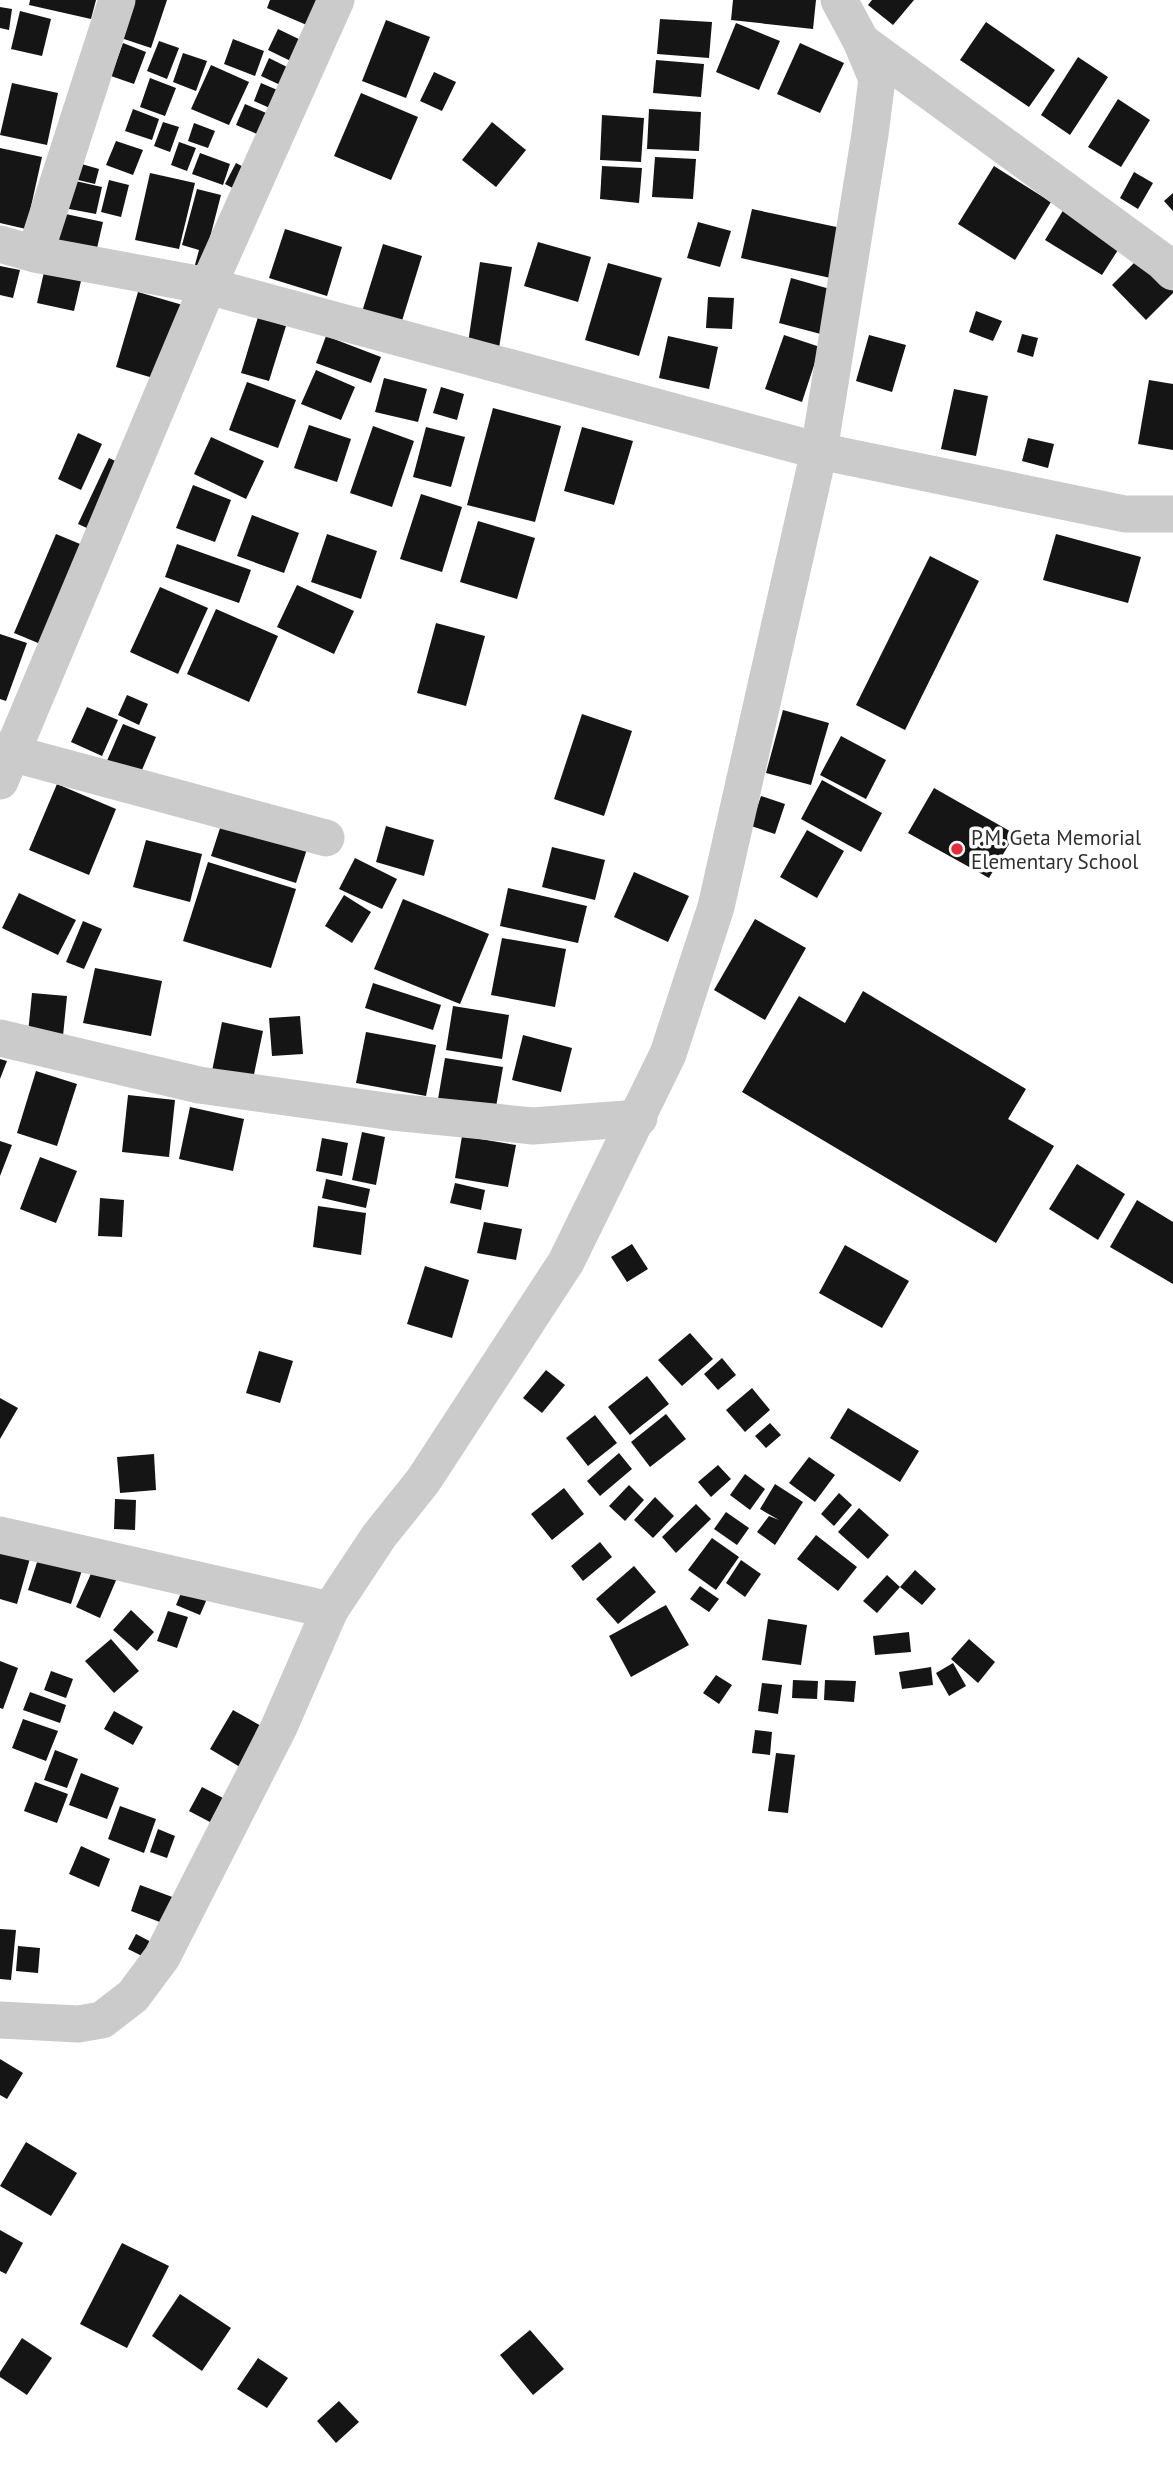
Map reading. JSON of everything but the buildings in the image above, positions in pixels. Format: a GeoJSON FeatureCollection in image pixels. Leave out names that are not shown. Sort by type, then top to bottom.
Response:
{"type":"FeatureCollection","features":[{"type":"Feature","properties":{"kind":"street"},"geometry":{"type":"LineString","coordinates":[[35,254],[117,0]]}},
{"type":"Feature","properties":{"kind":"street"},"geometry":{"type":"LineString","coordinates":[[326,838],[4,761],[208,286],[336,0]]}},
{"type":"Feature","properties":{"kind":"street"},"geometry":{"type":"LineString","coordinates":[[0,2020],[78,2024],[102,2020],[133,1996],[162,1957],[279,1727],[330,1611],[379,1536],[423,1481],[566,1262],[639,1118],[668,1054],[716,907],[819,451],[877,79],[839,0]]}},
{"type":"Feature","properties":{"kind":"street"},"geometry":{"type":"LineString","coordinates":[[861,41],[1162,261],[1173,272]]}},
{"type":"Feature","properties":{"kind":"street"},"geometry":{"type":"LineString","coordinates":[[0,244],[35,254],[208,286],[819,451],[1125,514],[1173,514]]}},
{"type":"Feature","properties":{"kind":"street"},"geometry":{"type":"LineString","coordinates":[[0,1038],[199,1085],[393,1112],[533,1126],[639,1118]]}},
{"type":"Feature","properties":{"kind":"street"},"geometry":{"type":"LineString","coordinates":[[0,1535],[330,1611]]}},
{"type":"Feature","properties":{"kind":"place","name":"P.M. Geta Memorial Elementary School"},"geometry":{"type":"Point","coordinates":[957,849]}}]}
